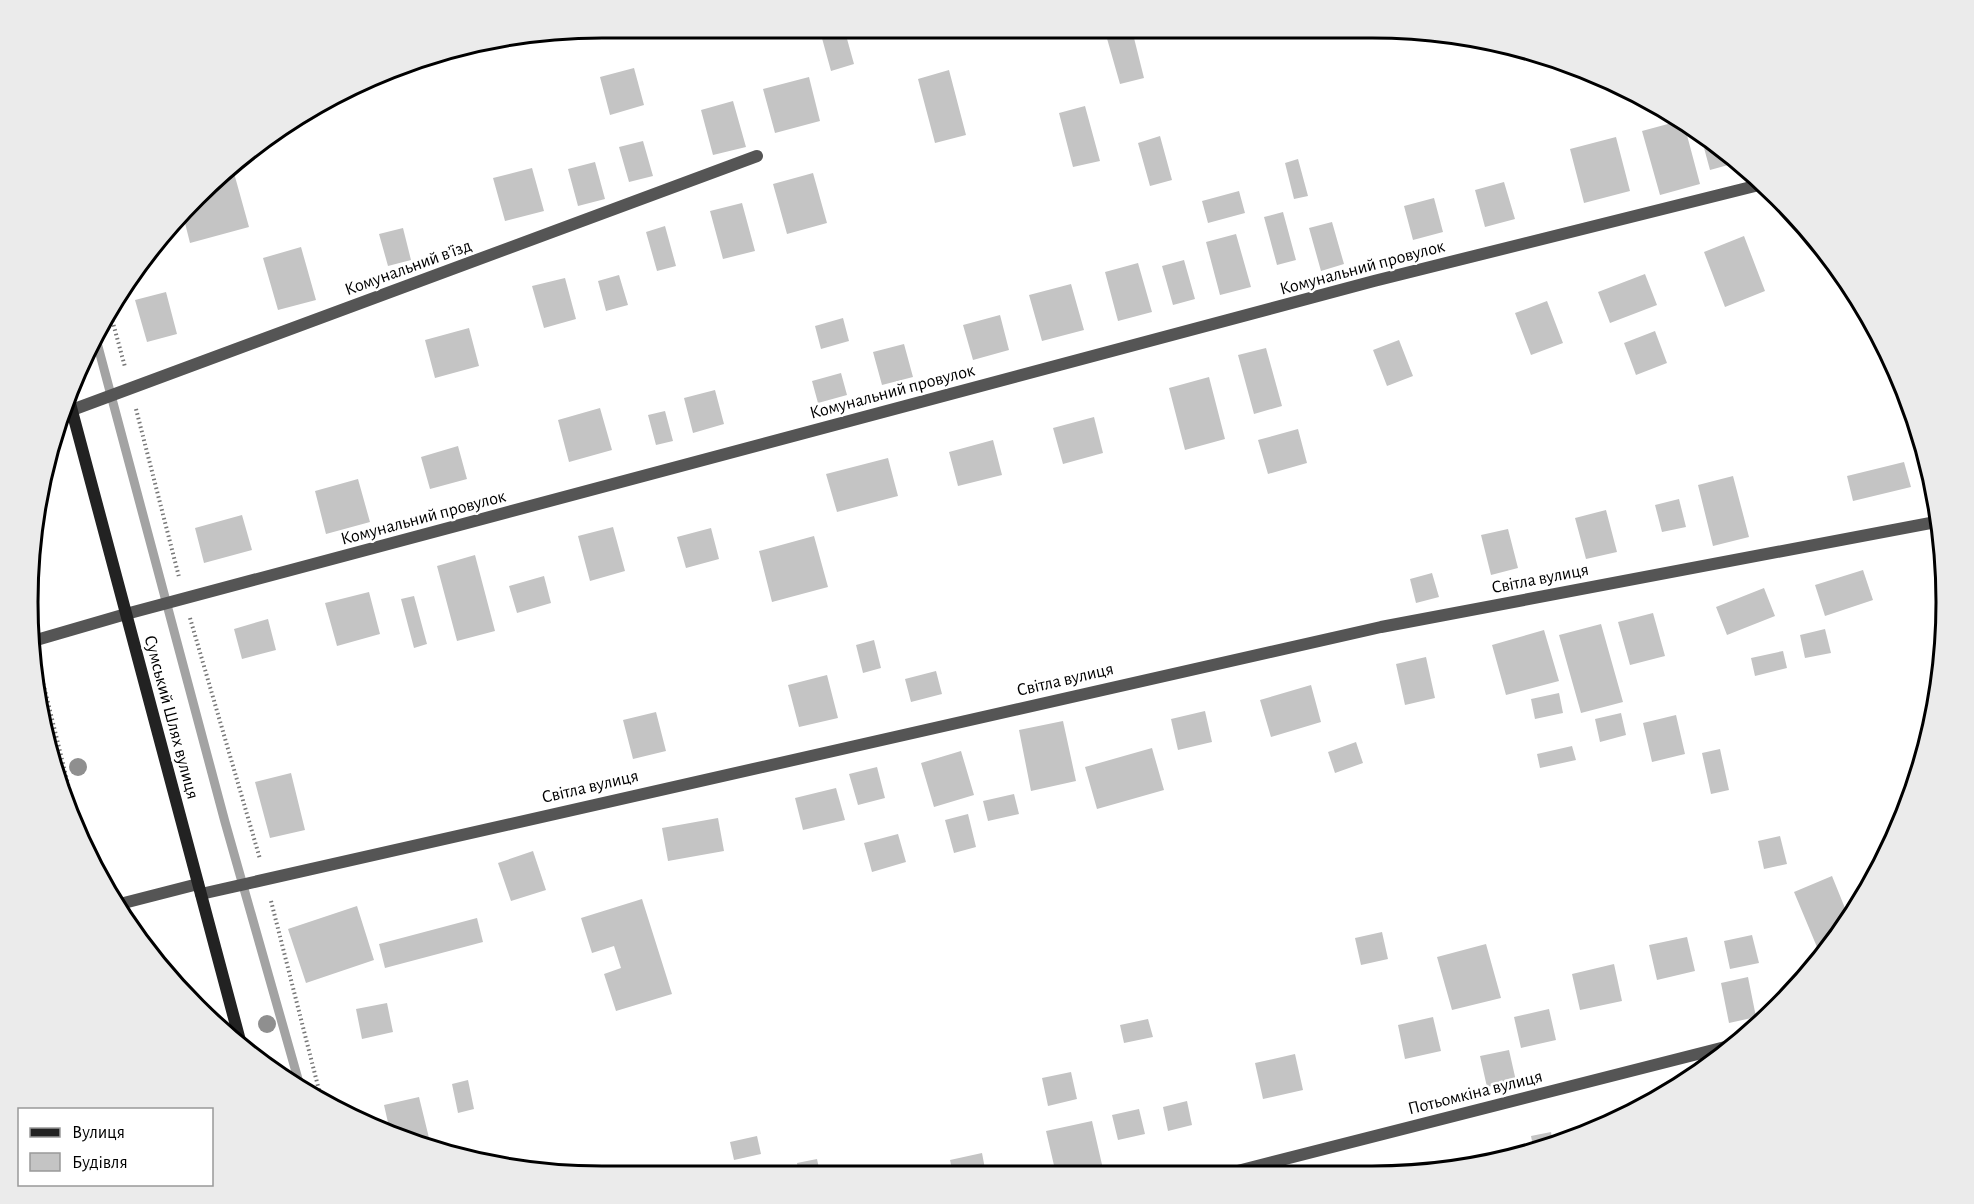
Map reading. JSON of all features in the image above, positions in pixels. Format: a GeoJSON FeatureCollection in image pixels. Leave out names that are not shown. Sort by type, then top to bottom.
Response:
{"type":"FeatureCollection","features":[{"type":"Feature","properties":{"kind":"main road","name":"Сумський Шлях вулиця"},"geometry":{"type":"LineString","coordinates":[[72,410],[238,1033]]}},
{"type":"Feature","properties":{"kind":"street","name":"Комунальний в’їзд"},"geometry":{"type":"LineString","coordinates":[[72,410],[757,156]]}},
{"type":"Feature","properties":{"kind":"street","name":"Комунальний провулок"},"geometry":{"type":"LineString","coordinates":[[39,639],[126,614],[1374,281],[1753,186]]}},
{"type":"Feature","properties":{"kind":"street","name":"Світла вулиця"},"geometry":{"type":"LineString","coordinates":[[126,904],[265,878],[1381,627],[1931,523]]}},
{"type":"Feature","properties":{"kind":"street","name":"Потьомкіна вулиця"},"geometry":{"type":"LineString","coordinates":[[1257,1166],[1717,1049]]}},
{"type":"Feature","properties":{"kind":"path"},"geometry":{"type":"LineString","coordinates":[[112,321],[184,599],[265,878],[319,1090]]}},
{"type":"Feature","properties":{"kind":"path"},"geometry":{"type":"LineString","coordinates":[[43,682],[71,795]]}},
{"type":"Feature","properties":{"kind":"building"},"geometry":{"type":"Polygon","coordinates":[[[822,38],[847,38],[854,64],[831,71],[822,38]]]}},
{"type":"Feature","properties":{"kind":"building"},"geometry":{"type":"Polygon","coordinates":[[[1107,38],[1134,38],[1144,78],[1120,84],[1107,38]]]}},
{"type":"Feature","properties":{"kind":"building"},"geometry":{"type":"Polygon","coordinates":[[[634,68],[644,105],[610,115],[600,77],[634,68]]]}},
{"type":"Feature","properties":{"kind":"building"},"geometry":{"type":"Polygon","coordinates":[[[949,70],[966,135],[935,143],[918,79],[949,70]]]}},
{"type":"Feature","properties":{"kind":"building"},"geometry":{"type":"Polygon","coordinates":[[[809,77],[820,121],[775,133],[763,89],[809,77]]]}},
{"type":"Feature","properties":{"kind":"building"},"geometry":{"type":"Polygon","coordinates":[[[733,101],[746,147],[713,155],[701,110],[733,101]]]}},
{"type":"Feature","properties":{"kind":"building"},"geometry":{"type":"Polygon","coordinates":[[[1085,106],[1100,161],[1073,167],[1059,113],[1085,106]]]}},
{"type":"Feature","properties":{"kind":"building"},"geometry":{"type":"Polygon","coordinates":[[[1670,123],[1686,133],[1700,184],[1660,195],[1642,131],[1670,123]]]}},
{"type":"Feature","properties":{"kind":"building"},"geometry":{"type":"Polygon","coordinates":[[[1160,136],[1172,180],[1150,186],[1138,143],[1160,136]]]}},
{"type":"Feature","properties":{"kind":"building"},"geometry":{"type":"Polygon","coordinates":[[[1616,137],[1630,191],[1584,203],[1570,149],[1616,137]]]}},
{"type":"Feature","properties":{"kind":"building"},"geometry":{"type":"Polygon","coordinates":[[[643,141],[653,176],[629,182],[619,147],[643,141]]]}},
{"type":"Feature","properties":{"kind":"building"},"geometry":{"type":"Polygon","coordinates":[[[1703,145],[1729,165],[1710,170],[1703,145]]]}},
{"type":"Feature","properties":{"kind":"building"},"geometry":{"type":"Polygon","coordinates":[[[1298,159],[1308,196],[1294,199],[1285,163],[1298,159]]]}},
{"type":"Feature","properties":{"kind":"building"},"geometry":{"type":"Polygon","coordinates":[[[595,162],[605,199],[578,206],[568,169],[595,162]]]}},
{"type":"Feature","properties":{"kind":"building"},"geometry":{"type":"Polygon","coordinates":[[[532,168],[544,211],[505,221],[493,178],[532,168]]]}},
{"type":"Feature","properties":{"kind":"building"},"geometry":{"type":"Polygon","coordinates":[[[813,173],[827,223],[787,234],[773,184],[813,173]]]}},
{"type":"Feature","properties":{"kind":"building"},"geometry":{"type":"Polygon","coordinates":[[[234,174],[249,227],[190,243],[185,223],[234,174]]]}},
{"type":"Feature","properties":{"kind":"building"},"geometry":{"type":"Polygon","coordinates":[[[1504,182],[1515,219],[1485,227],[1475,190],[1504,182]]]}},
{"type":"Feature","properties":{"kind":"building"},"geometry":{"type":"Polygon","coordinates":[[[1239,191],[1245,213],[1208,223],[1202,201],[1239,191]]]}},
{"type":"Feature","properties":{"kind":"building"},"geometry":{"type":"Polygon","coordinates":[[[1434,198],[1443,232],[1413,240],[1404,206],[1434,198]]]}},
{"type":"Feature","properties":{"kind":"building"},"geometry":{"type":"Polygon","coordinates":[[[742,203],[755,251],[723,259],[710,211],[742,203]]]}},
{"type":"Feature","properties":{"kind":"building"},"geometry":{"type":"Polygon","coordinates":[[[1283,212],[1296,260],[1277,265],[1264,217],[1283,212]]]}},
{"type":"Feature","properties":{"kind":"building"},"geometry":{"type":"Polygon","coordinates":[[[1332,222],[1344,264],[1321,271],[1309,228],[1332,222]]]}},
{"type":"Feature","properties":{"kind":"building"},"geometry":{"type":"Polygon","coordinates":[[[665,226],[676,266],[657,271],[646,232],[665,226]]]}},
{"type":"Feature","properties":{"kind":"building"},"geometry":{"type":"Polygon","coordinates":[[[403,228],[411,260],[388,266],[379,234],[403,228]]]}},
{"type":"Feature","properties":{"kind":"building"},"geometry":{"type":"Polygon","coordinates":[[[1236,234],[1251,287],[1220,295],[1206,242],[1236,234]]]}},
{"type":"Feature","properties":{"kind":"building"},"geometry":{"type":"Polygon","coordinates":[[[1744,236],[1765,291],[1725,307],[1704,252],[1744,236]]]}},
{"type":"Feature","properties":{"kind":"building"},"geometry":{"type":"Polygon","coordinates":[[[301,247],[316,300],[278,310],[263,258],[301,247]]]}},
{"type":"Feature","properties":{"kind":"building"},"geometry":{"type":"Polygon","coordinates":[[[1184,260],[1195,299],[1173,305],[1162,266],[1184,260]]]}},
{"type":"Feature","properties":{"kind":"building"},"geometry":{"type":"Polygon","coordinates":[[[1138,263],[1152,312],[1118,321],[1105,272],[1138,263]]]}},
{"type":"Feature","properties":{"kind":"building"},"geometry":{"type":"Polygon","coordinates":[[[1645,274],[1657,305],[1610,323],[1598,292],[1645,274]]]}},
{"type":"Feature","properties":{"kind":"building"},"geometry":{"type":"Polygon","coordinates":[[[619,275],[628,305],[606,311],[598,281],[619,275]]]}},
{"type":"Feature","properties":{"kind":"building"},"geometry":{"type":"Polygon","coordinates":[[[565,278],[576,319],[544,328],[532,286],[565,278]]]}},
{"type":"Feature","properties":{"kind":"building"},"geometry":{"type":"Polygon","coordinates":[[[1071,284],[1084,330],[1042,341],[1029,295],[1071,284]]]}},
{"type":"Feature","properties":{"kind":"building"},"geometry":{"type":"Polygon","coordinates":[[[166,292],[177,334],[147,342],[135,300],[166,292]]]}},
{"type":"Feature","properties":{"kind":"building"},"geometry":{"type":"Polygon","coordinates":[[[1547,301],[1563,343],[1531,355],[1515,313],[1547,301]]]}},
{"type":"Feature","properties":{"kind":"building"},"geometry":{"type":"Polygon","coordinates":[[[1000,315],[1009,350],[973,360],[963,325],[1000,315]]]}},
{"type":"Feature","properties":{"kind":"building"},"geometry":{"type":"Polygon","coordinates":[[[843,318],[849,341],[821,349],[815,326],[843,318]]]}},
{"type":"Feature","properties":{"kind":"building"},"geometry":{"type":"Polygon","coordinates":[[[469,328],[479,366],[435,378],[425,340],[469,328]]]}},
{"type":"Feature","properties":{"kind":"building"},"geometry":{"type":"Polygon","coordinates":[[[1655,331],[1667,363],[1636,375],[1624,343],[1655,331]]]}},
{"type":"Feature","properties":{"kind":"building"},"geometry":{"type":"Polygon","coordinates":[[[1399,340],[1413,376],[1387,386],[1373,350],[1399,340]]]}},
{"type":"Feature","properties":{"kind":"building"},"geometry":{"type":"Polygon","coordinates":[[[904,344],[913,377],[882,385],[873,352],[904,344]]]}},
{"type":"Feature","properties":{"kind":"building"},"geometry":{"type":"Polygon","coordinates":[[[1266,348],[1282,406],[1254,414],[1238,355],[1266,348]]]}},
{"type":"Feature","properties":{"kind":"building"},"geometry":{"type":"Polygon","coordinates":[[[841,373],[847,395],[818,403],[812,381],[841,373]]]}},
{"type":"Feature","properties":{"kind":"building"},"geometry":{"type":"Polygon","coordinates":[[[1209,377],[1225,439],[1185,450],[1169,388],[1209,377]]]}},
{"type":"Feature","properties":{"kind":"building"},"geometry":{"type":"Polygon","coordinates":[[[715,390],[724,424],[693,433],[684,398],[715,390]]]}},
{"type":"Feature","properties":{"kind":"building"},"geometry":{"type":"Polygon","coordinates":[[[600,408],[612,450],[569,462],[558,420],[600,408]]]}},
{"type":"Feature","properties":{"kind":"building"},"geometry":{"type":"Polygon","coordinates":[[[665,411],[673,441],[656,445],[648,415],[665,411]]]}},
{"type":"Feature","properties":{"kind":"building"},"geometry":{"type":"Polygon","coordinates":[[[1094,417],[1103,453],[1063,464],[1053,428],[1094,417]]]}},
{"type":"Feature","properties":{"kind":"building"},"geometry":{"type":"Polygon","coordinates":[[[1298,429],[1307,463],[1268,474],[1258,440],[1298,429]]]}},
{"type":"Feature","properties":{"kind":"building"},"geometry":{"type":"Polygon","coordinates":[[[993,440],[1002,475],[958,486],[949,452],[993,440]]]}},
{"type":"Feature","properties":{"kind":"building"},"geometry":{"type":"Polygon","coordinates":[[[458,446],[467,479],[430,489],[421,457],[458,446]]]}},
{"type":"Feature","properties":{"kind":"building"},"geometry":{"type":"Polygon","coordinates":[[[888,458],[898,496],[837,512],[826,474],[888,458]]]}},
{"type":"Feature","properties":{"kind":"building"},"geometry":{"type":"Polygon","coordinates":[[[1904,462],[1911,487],[1853,501],[1847,476],[1904,462]]]}},
{"type":"Feature","properties":{"kind":"building"},"geometry":{"type":"Polygon","coordinates":[[[1733,476],[1749,537],[1713,546],[1698,485],[1733,476]]]}},
{"type":"Feature","properties":{"kind":"building"},"geometry":{"type":"Polygon","coordinates":[[[358,479],[370,522],[326,534],[315,491],[358,479]]]}},
{"type":"Feature","properties":{"kind":"building"},"geometry":{"type":"Polygon","coordinates":[[[1679,499],[1686,527],[1662,532],[1655,505],[1679,499]]]}},
{"type":"Feature","properties":{"kind":"building"},"geometry":{"type":"Polygon","coordinates":[[[1606,510],[1617,552],[1586,559],[1575,518],[1606,510]]]}},
{"type":"Feature","properties":{"kind":"building"},"geometry":{"type":"Polygon","coordinates":[[[242,515],[252,550],[204,563],[195,528],[242,515]]]}},
{"type":"Feature","properties":{"kind":"building"},"geometry":{"type":"Polygon","coordinates":[[[613,527],[625,571],[590,581],[578,536],[613,527]]]}},
{"type":"Feature","properties":{"kind":"building"},"geometry":{"type":"Polygon","coordinates":[[[711,528],[719,559],[686,568],[677,537],[711,528]]]}},
{"type":"Feature","properties":{"kind":"building"},"geometry":{"type":"Polygon","coordinates":[[[1508,529],[1518,568],[1491,575],[1481,535],[1508,529]]]}},
{"type":"Feature","properties":{"kind":"building"},"geometry":{"type":"Polygon","coordinates":[[[814,536],[828,587],[772,602],[759,551],[814,536]]]}},
{"type":"Feature","properties":{"kind":"building"},"geometry":{"type":"Polygon","coordinates":[[[475,555],[495,631],[457,641],[437,566],[475,555]]]}},
{"type":"Feature","properties":{"kind":"building"},"geometry":{"type":"Polygon","coordinates":[[[1863,570],[1873,600],[1825,616],[1815,585],[1863,570]]]}},
{"type":"Feature","properties":{"kind":"building"},"geometry":{"type":"Polygon","coordinates":[[[1432,573],[1439,597],[1416,603],[1410,579],[1432,573]]]}},
{"type":"Feature","properties":{"kind":"building"},"geometry":{"type":"Polygon","coordinates":[[[544,576],[551,603],[517,613],[509,586],[544,576]]]}},
{"type":"Feature","properties":{"kind":"building"},"geometry":{"type":"Polygon","coordinates":[[[1764,588],[1775,616],[1727,635],[1716,607],[1764,588]]]}},
{"type":"Feature","properties":{"kind":"building"},"geometry":{"type":"Polygon","coordinates":[[[369,592],[380,634],[337,646],[325,603],[369,592]]]}},
{"type":"Feature","properties":{"kind":"building"},"geometry":{"type":"Polygon","coordinates":[[[414,596],[427,644],[414,648],[401,599],[414,596]]]}},
{"type":"Feature","properties":{"kind":"building"},"geometry":{"type":"Polygon","coordinates":[[[1653,613],[1665,656],[1630,665],[1618,622],[1653,613]]]}},
{"type":"Feature","properties":{"kind":"building"},"geometry":{"type":"Polygon","coordinates":[[[268,619],[276,650],[242,659],[234,629],[268,619]]]}},
{"type":"Feature","properties":{"kind":"building"},"geometry":{"type":"Polygon","coordinates":[[[1601,624],[1623,702],[1581,713],[1559,635],[1601,624]]]}},
{"type":"Feature","properties":{"kind":"building"},"geometry":{"type":"Polygon","coordinates":[[[1825,629],[1831,653],[1805,658],[1800,635],[1825,629]]]}},
{"type":"Feature","properties":{"kind":"building"},"geometry":{"type":"Polygon","coordinates":[[[1544,630],[1559,681],[1506,695],[1492,645],[1544,630]]]}},
{"type":"Feature","properties":{"kind":"building"},"geometry":{"type":"Polygon","coordinates":[[[874,640],[881,668],[863,673],[856,645],[874,640]]]}},
{"type":"Feature","properties":{"kind":"building"},"geometry":{"type":"Polygon","coordinates":[[[1783,651],[1787,668],[1755,676],[1751,658],[1783,651]]]}},
{"type":"Feature","properties":{"kind":"building"},"geometry":{"type":"Polygon","coordinates":[[[1426,657],[1435,698],[1405,705],[1396,664],[1426,657]]]}},
{"type":"Feature","properties":{"kind":"building"},"geometry":{"type":"Polygon","coordinates":[[[936,671],[942,694],[911,702],[905,679],[936,671]]]}},
{"type":"Feature","properties":{"kind":"building"},"geometry":{"type":"Polygon","coordinates":[[[827,675],[838,718],[799,727],[788,685],[827,675]]]}},
{"type":"Feature","properties":{"kind":"building"},"geometry":{"type":"Polygon","coordinates":[[[1311,685],[1321,722],[1271,737],[1260,700],[1311,685]]]}},
{"type":"Feature","properties":{"kind":"building"},"geometry":{"type":"Polygon","coordinates":[[[1559,693],[1563,713],[1535,719],[1531,699],[1559,693]]]}},
{"type":"Feature","properties":{"kind":"building"},"geometry":{"type":"Polygon","coordinates":[[[1205,711],[1212,742],[1178,750],[1171,719],[1205,711]]]}},
{"type":"Feature","properties":{"kind":"building"},"geometry":{"type":"Polygon","coordinates":[[[656,712],[666,751],[633,759],[623,720],[656,712]]]}},
{"type":"Feature","properties":{"kind":"building"},"geometry":{"type":"Polygon","coordinates":[[[1621,713],[1626,735],[1600,742],[1595,719],[1621,713]]]}},
{"type":"Feature","properties":{"kind":"building"},"geometry":{"type":"Polygon","coordinates":[[[1676,715],[1685,754],[1652,762],[1643,723],[1676,715]]]}},
{"type":"Feature","properties":{"kind":"building"},"geometry":{"type":"Polygon","coordinates":[[[1063,721],[1076,781],[1031,791],[1019,730],[1063,721]]]}},
{"type":"Feature","properties":{"kind":"building"},"geometry":{"type":"Polygon","coordinates":[[[1356,742],[1363,763],[1335,773],[1328,752],[1356,742]]]}},
{"type":"Feature","properties":{"kind":"building"},"geometry":{"type":"Polygon","coordinates":[[[1572,746],[1576,760],[1540,768],[1537,754],[1572,746]]]}},
{"type":"Feature","properties":{"kind":"building"},"geometry":{"type":"Polygon","coordinates":[[[1152,748],[1164,790],[1097,809],[1085,767],[1152,748]]]}},
{"type":"Feature","properties":{"kind":"building"},"geometry":{"type":"Polygon","coordinates":[[[1720,749],[1729,790],[1711,794],[1702,753],[1720,749]]]}},
{"type":"Feature","properties":{"kind":"building"},"geometry":{"type":"Polygon","coordinates":[[[961,751],[974,795],[934,807],[921,763],[961,751]]]}},
{"type":"Feature","properties":{"kind":"building"},"geometry":{"type":"Polygon","coordinates":[[[877,767],[885,798],[858,805],[849,774],[877,767]]]}},
{"type":"Feature","properties":{"kind":"building"},"geometry":{"type":"Polygon","coordinates":[[[291,773],[305,830],[270,838],[255,782],[291,773]]]}},
{"type":"Feature","properties":{"kind":"building"},"geometry":{"type":"Polygon","coordinates":[[[836,788],[845,820],[803,830],[795,798],[836,788]]]}},
{"type":"Feature","properties":{"kind":"building"},"geometry":{"type":"Polygon","coordinates":[[[1014,794],[1019,814],[988,821],[983,801],[1014,794]]]}},
{"type":"Feature","properties":{"kind":"building"},"geometry":{"type":"Polygon","coordinates":[[[968,814],[976,847],[954,853],[945,820],[968,814]]]}},
{"type":"Feature","properties":{"kind":"building"},"geometry":{"type":"Polygon","coordinates":[[[718,818],[724,851],[668,861],[662,828],[718,818]]]}},
{"type":"Feature","properties":{"kind":"building"},"geometry":{"type":"Polygon","coordinates":[[[898,834],[906,862],[872,872],[864,843],[898,834]]]}},
{"type":"Feature","properties":{"kind":"building"},"geometry":{"type":"Polygon","coordinates":[[[1780,836],[1787,864],[1764,869],[1758,841],[1780,836]]]}},
{"type":"Feature","properties":{"kind":"building"},"geometry":{"type":"Polygon","coordinates":[[[533,851],[546,890],[511,901],[498,863],[533,851]]]}},
{"type":"Feature","properties":{"kind":"building"},"geometry":{"type":"Polygon","coordinates":[[[1832,876],[1845,909],[1818,949],[1794,892],[1832,876]]]}},
{"type":"Feature","properties":{"kind":"building"},"geometry":{"type":"Polygon","coordinates":[[[642,899],[672,994],[616,1011],[604,974],[621,968],[614,946],[592,953],[581,918],[642,899]]]}},
{"type":"Feature","properties":{"kind":"building"},"geometry":{"type":"Polygon","coordinates":[[[357,906],[374,960],[306,983],[288,929],[357,906]]]}},
{"type":"Feature","properties":{"kind":"building"},"geometry":{"type":"Polygon","coordinates":[[[477,918],[483,942],[385,968],[379,944],[477,918]]]}},
{"type":"Feature","properties":{"kind":"building"},"geometry":{"type":"Polygon","coordinates":[[[1382,932],[1388,959],[1361,965],[1355,938],[1382,932]]]}},
{"type":"Feature","properties":{"kind":"building"},"geometry":{"type":"Polygon","coordinates":[[[1752,935],[1759,963],[1730,969],[1724,941],[1752,935]]]}},
{"type":"Feature","properties":{"kind":"building"},"geometry":{"type":"Polygon","coordinates":[[[1687,937],[1695,971],[1657,980],[1649,945],[1687,937]]]}},
{"type":"Feature","properties":{"kind":"building"},"geometry":{"type":"Polygon","coordinates":[[[1486,944],[1501,998],[1452,1010],[1437,957],[1486,944]]]}},
{"type":"Feature","properties":{"kind":"building"},"geometry":{"type":"Polygon","coordinates":[[[1614,964],[1622,1001],[1580,1010],[1572,974],[1614,964]]]}},
{"type":"Feature","properties":{"kind":"building"},"geometry":{"type":"Polygon","coordinates":[[[1748,977],[1756,1015],[1729,1023],[1721,983],[1748,977]]]}},
{"type":"Feature","properties":{"kind":"building"},"geometry":{"type":"Polygon","coordinates":[[[387,1003],[393,1032],[362,1039],[356,1009],[387,1003]]]}},
{"type":"Feature","properties":{"kind":"building"},"geometry":{"type":"Polygon","coordinates":[[[1549,1009],[1556,1040],[1521,1048],[1514,1017],[1549,1009]]]}},
{"type":"Feature","properties":{"kind":"building"},"geometry":{"type":"Polygon","coordinates":[[[1433,1017],[1441,1051],[1405,1059],[1398,1025],[1433,1017]]]}},
{"type":"Feature","properties":{"kind":"building"},"geometry":{"type":"Polygon","coordinates":[[[1148,1019],[1153,1037],[1124,1043],[1120,1025],[1148,1019]]]}},
{"type":"Feature","properties":{"kind":"building"},"geometry":{"type":"Polygon","coordinates":[[[1509,1050],[1516,1081],[1487,1087],[1480,1056],[1509,1050]]]}},
{"type":"Feature","properties":{"kind":"building"},"geometry":{"type":"Polygon","coordinates":[[[1295,1054],[1303,1090],[1263,1099],[1255,1063],[1295,1054]]]}},
{"type":"Feature","properties":{"kind":"building"},"geometry":{"type":"Polygon","coordinates":[[[1071,1072],[1077,1099],[1048,1106],[1042,1078],[1071,1072]]]}},
{"type":"Feature","properties":{"kind":"building"},"geometry":{"type":"Polygon","coordinates":[[[468,1080],[474,1109],[458,1113],[452,1084],[468,1080]]]}},
{"type":"Feature","properties":{"kind":"building"},"geometry":{"type":"Polygon","coordinates":[[[419,1097],[429,1139],[388,1125],[384,1105],[419,1097]]]}},
{"type":"Feature","properties":{"kind":"building"},"geometry":{"type":"Polygon","coordinates":[[[1187,1101],[1192,1125],[1168,1131],[1163,1107],[1187,1101]]]}},
{"type":"Feature","properties":{"kind":"building"},"geometry":{"type":"Polygon","coordinates":[[[1139,1109],[1145,1134],[1118,1140],[1112,1115],[1139,1109]]]}},
{"type":"Feature","properties":{"kind":"building"},"geometry":{"type":"Polygon","coordinates":[[[1092,1121],[1102,1166],[1054,1166],[1046,1131],[1092,1121]]]}},
{"type":"Feature","properties":{"kind":"building"},"geometry":{"type":"Polygon","coordinates":[[[1551,1132],[1552,1137],[1532,1143],[1531,1136],[1551,1132]]]}},
{"type":"Feature","properties":{"kind":"building"},"geometry":{"type":"Polygon","coordinates":[[[757,1136],[761,1154],[734,1160],[730,1142],[757,1136]]]}},
{"type":"Feature","properties":{"kind":"building"},"geometry":{"type":"Polygon","coordinates":[[[982,1153],[984,1166],[951,1166],[950,1160],[982,1153]]]}},
{"type":"Feature","properties":{"kind":"building"},"geometry":{"type":"Polygon","coordinates":[[[817,1159],[818,1166],[798,1166],[797,1163],[817,1159]]]}},
{"type":"Feature","properties":{"kind":"waterway"},"geometry":{"type":"LineString","coordinates":[[98,348],[225,822],[297,1077]]}}]}
